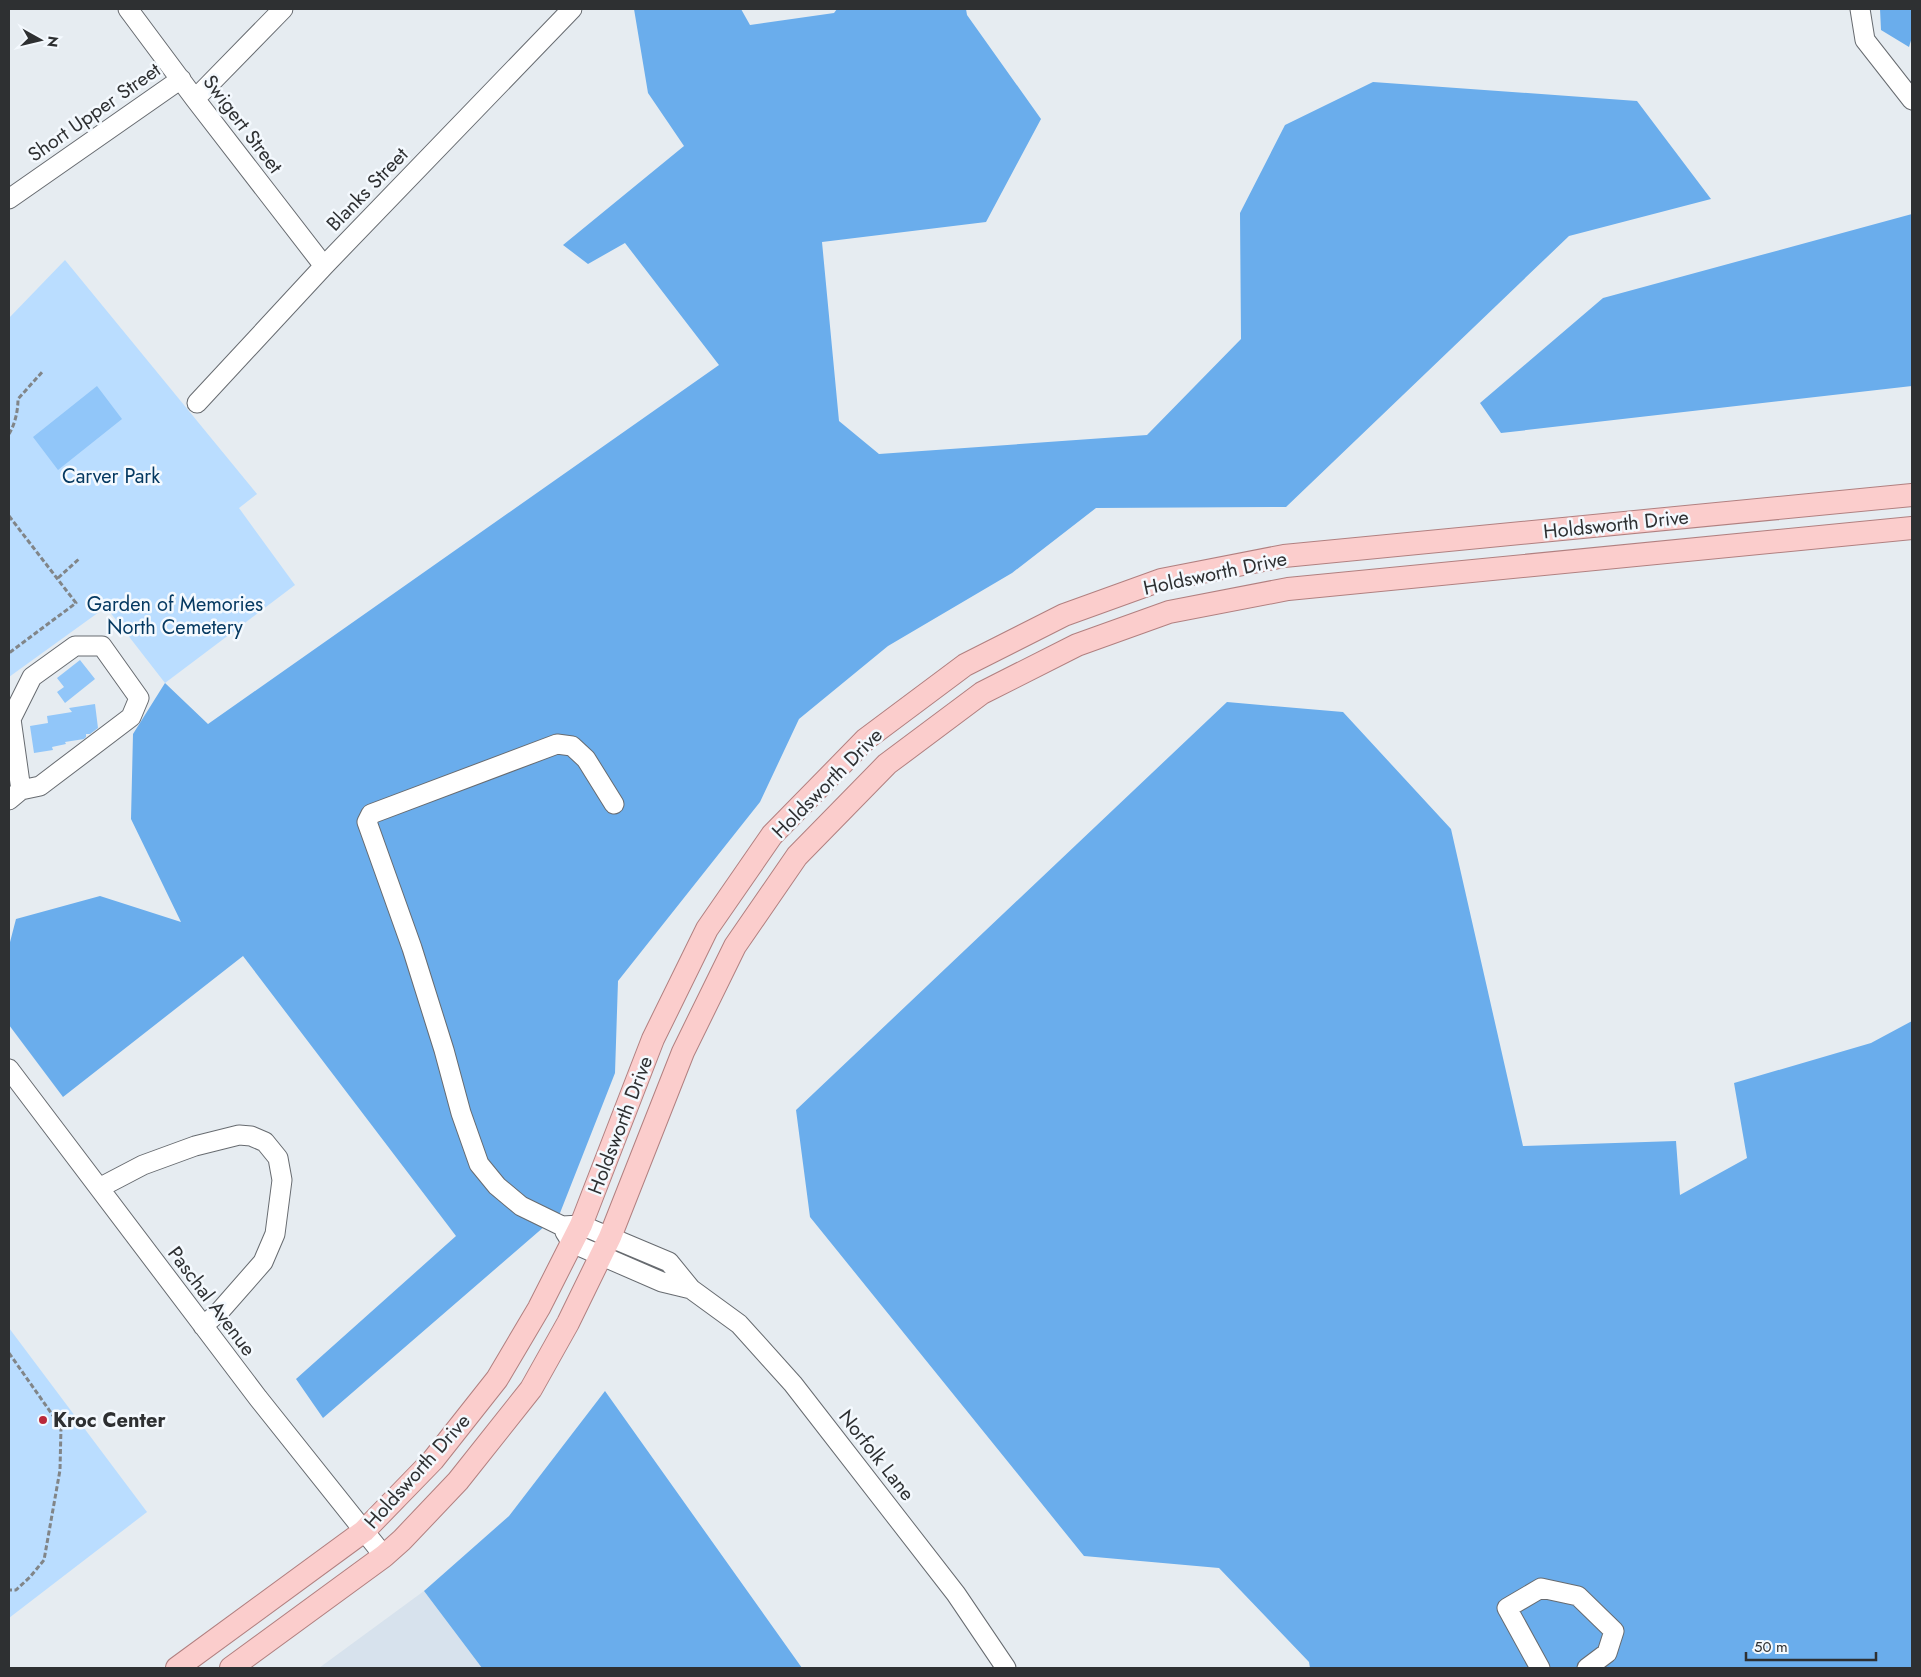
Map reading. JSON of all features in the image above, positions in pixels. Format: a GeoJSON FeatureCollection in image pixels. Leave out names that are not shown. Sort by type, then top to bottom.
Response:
{"type":"FeatureCollection","features":[{"type":"Feature","properties":{"kind":"main road","name":"Holdsworth Drive"},"geometry":{"type":"LineString","coordinates":[[177,1668],[364,1531],[433,1460],[497,1379],[539,1308],[653,1039],[707,929],[772,835],[866,740],[965,666],[1064,615],[1161,580],[1284,556],[1912,495]]}},
{"type":"Feature","properties":{"kind":"main road"},"geometry":{"type":"LineString","coordinates":[[1663,519],[1666,552]]}},
{"type":"Feature","properties":{"kind":"main road","name":"Holdsworth Drive"},"geometry":{"type":"LineString","coordinates":[[232,1668],[384,1556],[402,1540],[458,1481],[531,1389],[568,1323],[606,1246],[683,1052],[741,938],[798,856],[887,764],[982,694],[1077,645],[1169,612],[1288,588],[1912,528]]}},
{"type":"Feature","properties":{"kind":"street","name":"Swigert Street"},"geometry":{"type":"LineString","coordinates":[[128,9],[324,266]]}},
{"type":"Feature","properties":{"kind":"street"},"geometry":{"type":"LineString","coordinates":[[195,99],[283,9]]}},
{"type":"Feature","properties":{"kind":"street","name":"Blanks Street"},"geometry":{"type":"LineString","coordinates":[[197,403],[324,266],[572,9]]}},
{"type":"Feature","properties":{"kind":"street"},"geometry":{"type":"LineString","coordinates":[[1860,9],[1864,40],[1912,100]]}},
{"type":"Feature","properties":{"kind":"street","name":"Short Upper Street"},"geometry":{"type":"LineString","coordinates":[[9,199],[181,79]]}},
{"type":"Feature","properties":{"kind":"street"},"geometry":{"type":"LineString","coordinates":[[75,646],[102,646],[139,698],[131,717],[40,786],[15,795],[11,719],[32,677],[75,646]]}},
{"type":"Feature","properties":{"kind":"street","name":"Norfolk Lane"},"geometry":{"type":"LineString","coordinates":[[614,804],[586,759],[572,746],[557,744],[371,814],[367,822],[412,948],[444,1050],[461,1113],[479,1164],[497,1186],[521,1206],[606,1246],[669,1262],[691,1289],[739,1324],[793,1384],[956,1594],[1006,1668]]}},
{"type":"Feature","properties":{"kind":"street","name":"Paschal Avenue"},"geometry":{"type":"LineString","coordinates":[[9,1069],[258,1398],[384,1556]]}},
{"type":"Feature","properties":{"kind":"street"},"geometry":{"type":"LineString","coordinates":[[99,1188],[143,1165],[195,1146],[239,1134],[251,1136],[265,1142],[278,1158],[282,1180],[275,1234],[263,1262],[220,1311],[203,1326]]}},
{"type":"Feature","properties":{"kind":"street"},"geometry":{"type":"LineString","coordinates":[[1540,1668],[1507,1608],[1541,1588],[1578,1596],[1614,1631],[1607,1653],[1587,1668]]}},
{"type":"Feature","properties":{"kind":"path"},"geometry":{"type":"LineString","coordinates":[[9,434],[18,408],[18,399],[43,371]]}},
{"type":"Feature","properties":{"kind":"path"},"geometry":{"type":"LineString","coordinates":[[9,516],[76,603],[9,653]]}},
{"type":"Feature","properties":{"kind":"path"},"geometry":{"type":"LineString","coordinates":[[58,578],[80,558]]}},
{"type":"Feature","properties":{"kind":"path"},"geometry":{"type":"LineString","coordinates":[[9,1353],[61,1426],[60,1470],[44,1560],[16,1590],[9,1590]]}},
{"type":"Feature","properties":{"kind":"shaded area"},"geometry":{"type":"Polygon","coordinates":[[[634,9],[741,9],[750,25],[834,13],[837,9],[966,9],[967,15],[1041,119],[986,222],[822,242],[839,421],[879,454],[1147,435],[1241,339],[1240,213],[1285,125],[1373,82],[1637,101],[1711,199],[1569,236],[1286,507],[1096,508],[1012,573],[888,646],[799,719],[760,802],[618,981],[615,1073],[560,1213],[323,1418],[296,1379],[456,1236],[243,956],[63,1097],[9,1025],[9,946],[16,919],[100,896],[181,922],[131,819],[133,734],[165,683],[208,724],[719,365],[625,243],[588,264],[563,245],[684,146],[648,93],[634,9]]]}},
{"type":"Feature","properties":{"kind":"shaded area"},"geometry":{"type":"Polygon","coordinates":[[[1880,9],[1912,9],[1912,37],[1909,47],[1881,30],[1880,9]]]}},
{"type":"Feature","properties":{"kind":"shaded area"},"geometry":{"type":"Polygon","coordinates":[[[1912,214],[1912,386],[1501,433],[1480,403],[1603,298],[1912,214]]]}},
{"type":"Feature","properties":{"kind":"shaded area"},"geometry":{"type":"Polygon","coordinates":[[[1227,702],[1343,712],[1451,829],[1523,1146],[1676,1141],[1680,1195],[1747,1158],[1734,1083],[1871,1043],[1912,1021],[1912,1668],[1310,1668],[1309,1662],[1219,1568],[1084,1556],[810,1217],[796,1110],[1227,702]]]}},
{"type":"Feature","properties":{"kind":"shaded area"},"geometry":{"type":"Polygon","coordinates":[[[605,1391],[802,1668],[482,1668],[424,1591],[509,1516],[605,1391]]]}},
{"type":"Feature","properties":{"kind":"shaded area"},"geometry":{"type":"Polygon","coordinates":[[[424,1591],[482,1668],[319,1668],[424,1591]]]}},
{"type":"Feature","properties":{"kind":"green space","name":"Carver Park"},"geometry":{"type":"Polygon","coordinates":[[[65,260],[257,494],[239,508],[295,585],[165,683],[106,607],[9,677],[9,318],[65,260]]]}},
{"type":"Feature","properties":{"kind":"green space","name":"Kroc Center"},"geometry":{"type":"Polygon","coordinates":[[[9,1328],[147,1512],[9,1618],[9,1328]]]}},
{"type":"Feature","properties":{"kind":"building"},"geometry":{"type":"Polygon","coordinates":[[[97,386],[122,419],[58,470],[33,437],[97,386]]]}},
{"type":"Feature","properties":{"kind":"building"},"geometry":{"type":"Polygon","coordinates":[[[80,660],[95,679],[65,703],[57,692],[64,687],[57,678],[80,660]]]}},
{"type":"Feature","properties":{"kind":"building"},"geometry":{"type":"Polygon","coordinates":[[[95,704],[98,728],[90,734],[86,734],[84,739],[65,742],[66,744],[52,747],[53,750],[34,753],[30,726],[48,723],[47,716],[72,712],[69,708],[95,704]]]}},
{"type":"Feature","properties":{"kind":"place","name":"Kroc Center"},"geometry":{"type":"Point","coordinates":[43,1420]}},
{"type":"Feature","properties":{"kind":"park label","name":"Garden of Memories North Cemetery"},"geometry":{"type":"Point","coordinates":[175,616]}}]}
